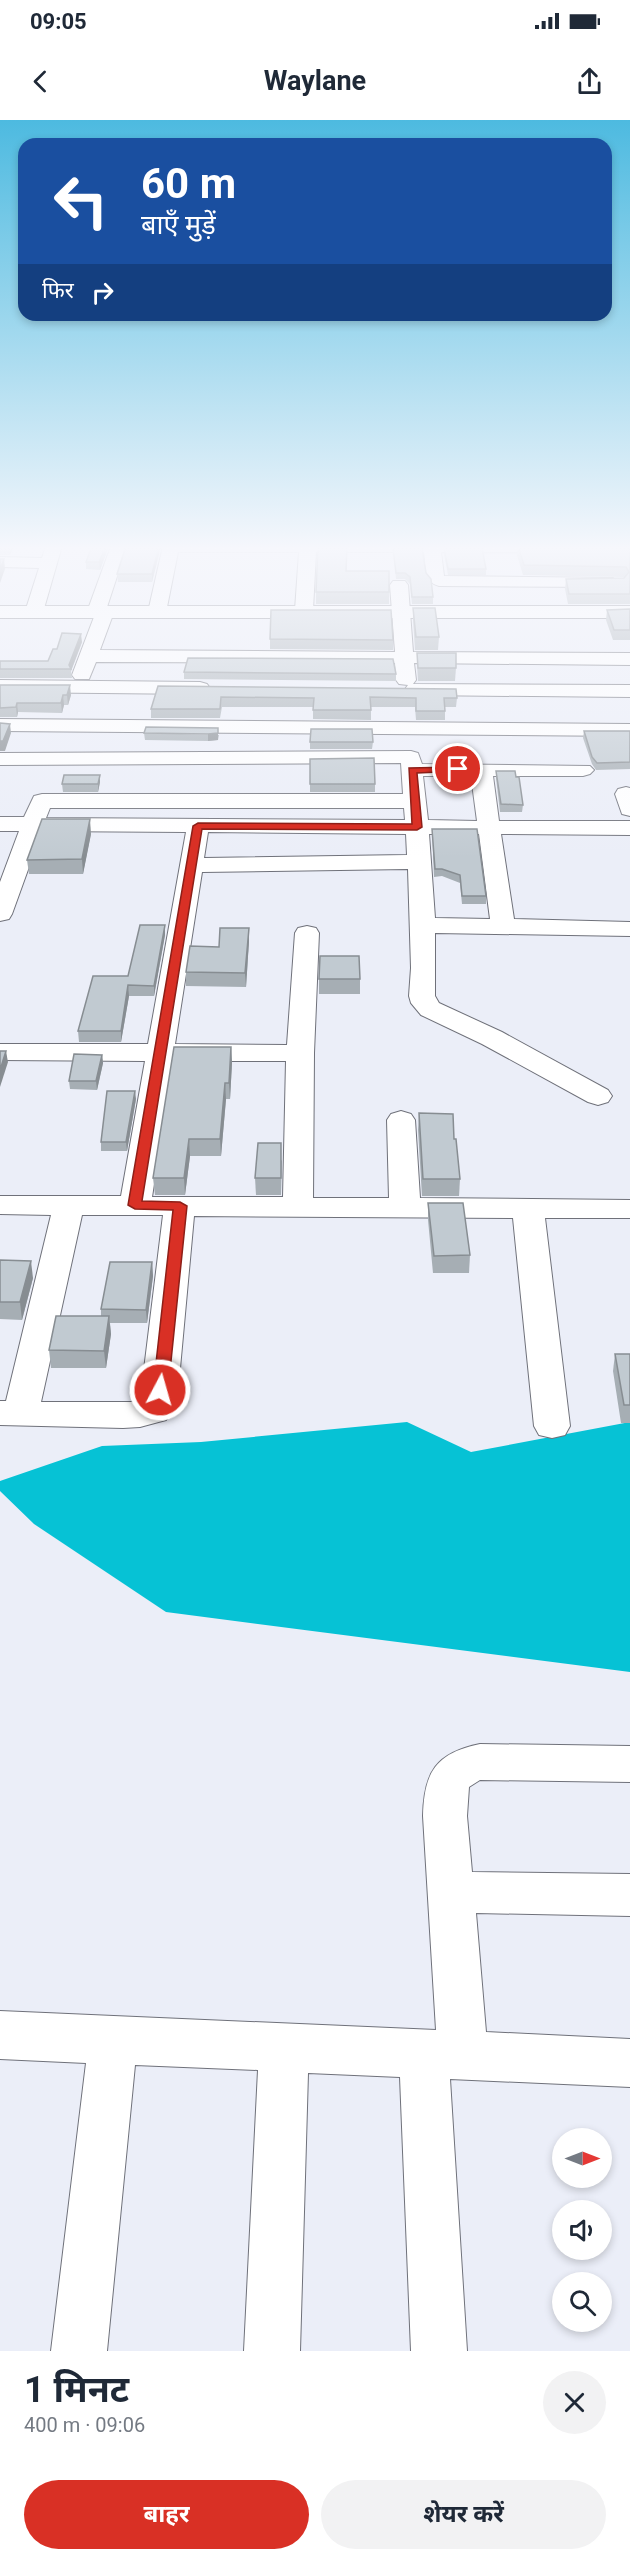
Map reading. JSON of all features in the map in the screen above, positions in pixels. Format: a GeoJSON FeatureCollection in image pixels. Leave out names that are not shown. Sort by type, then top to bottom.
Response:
{"type":"FeatureCollection","features":[{"type":"Feature","properties":{"kind":"street"},"geometry":{"type":"LineString","coordinates":[[0,914],[34,825],[90,650]]}},
{"type":"Feature","properties":{"kind":"street"},"geometry":{"type":"LineString","coordinates":[[404,650],[400,689],[410,727],[420,862],[424,968],[422,996],[424,1003],[430,1009],[492,1038],[598,1096]]}},
{"type":"Feature","properties":{"kind":"street"},"geometry":{"type":"LineString","coordinates":[[89,656],[630,659]]}},
{"type":"Feature","properties":{"kind":"street"},"geometry":{"type":"LineString","coordinates":[[0,686],[219,688]]}},
{"type":"Feature","properties":{"kind":"street"},"geometry":{"type":"LineString","coordinates":[[400,689],[630,691]]}},
{"type":"Feature","properties":{"kind":"street"},"geometry":{"type":"LineString","coordinates":[[0,724],[630,730]]}},
{"type":"Feature","properties":{"kind":"street"},"geometry":{"type":"LineString","coordinates":[[0,759],[412,763],[481,769],[583,770]]}},
{"type":"Feature","properties":{"kind":"street"},"geometry":{"type":"LineString","coordinates":[[481,769],[491,826],[503,927]]}},
{"type":"Feature","properties":{"kind":"street"},"geometry":{"type":"LineString","coordinates":[[42,801],[415,801]]}},
{"type":"Feature","properties":{"kind":"street"},"geometry":{"type":"LineString","coordinates":[[0,824],[630,828]]}},
{"type":"Feature","properties":{"kind":"street"},"geometry":{"type":"LineString","coordinates":[[135,1205],[198,826]]}},
{"type":"Feature","properties":{"kind":"street"},"geometry":{"type":"LineString","coordinates":[[192,865],[420,862]]}},
{"type":"Feature","properties":{"kind":"street"},"geometry":{"type":"LineString","coordinates":[[422,925],[630,929]]}},
{"type":"Feature","properties":{"kind":"street"},"geometry":{"type":"LineString","coordinates":[[298,1207],[300,1053],[307,933]]}},
{"type":"Feature","properties":{"kind":"street"},"geometry":{"type":"LineString","coordinates":[[0,1052],[300,1053]]}},
{"type":"Feature","properties":{"kind":"street"},"geometry":{"type":"LineString","coordinates":[[400,1120],[405,1209]]}},
{"type":"Feature","properties":{"kind":"street"},"geometry":{"type":"LineString","coordinates":[[0,1205],[630,1209]]}},
{"type":"Feature","properties":{"kind":"street"},"geometry":{"type":"LineString","coordinates":[[69,1205],[11,1413],[140,1415],[153,1411],[159,1401],[180,1206]]}},
{"type":"Feature","properties":{"kind":"street"},"geometry":{"type":"LineString","coordinates":[[528,1209],[552,1426]]}},
{"type":"Feature","properties":{"kind":"street"},"geometry":{"type":"LineString","coordinates":[[439,2351],[443,2056],[451,1892],[445,1793],[453,1774],[465,1764],[480,1762],[630,1764]]}},
{"type":"Feature","properties":{"kind":"street"},"geometry":{"type":"LineString","coordinates":[[451,1892],[630,1895]]}},
{"type":"Feature","properties":{"kind":"street"},"geometry":{"type":"LineString","coordinates":[[0,2035],[630,2063]]}},
{"type":"Feature","properties":{"kind":"street"},"geometry":{"type":"LineString","coordinates":[[78,2351],[113,2040]]}},
{"type":"Feature","properties":{"kind":"street"},"geometry":{"type":"LineString","coordinates":[[272,2351],[284,2048]]}},
{"type":"Feature","properties":{"kind":"water"},"geometry":{"type":"Polygon","coordinates":[[[407,1422],[471,1452],[630,1422],[630,1672],[166,1612],[34,1524],[0,1491],[0,1481],[102,1446],[201,1442],[407,1422]]]}},
{"type":"Feature","properties":{"kind":"building"},"geometry":{"type":"Polygon","coordinates":[[[53,650],[75,650],[69,665],[71,669],[0,669],[0,661],[48,661],[53,650]]]}},
{"type":"Feature","properties":{"kind":"building"},"geometry":{"type":"Polygon","coordinates":[[[417,653],[456,653],[456,668],[418,668],[417,653]]]}},
{"type":"Feature","properties":{"kind":"building"},"geometry":{"type":"Polygon","coordinates":[[[188,658],[393,659],[396,674],[184,672],[188,658]]]}},
{"type":"Feature","properties":{"kind":"building"},"geometry":{"type":"Polygon","coordinates":[[[0,685],[70,685],[61,703],[17,703],[16,707],[0,708],[0,685]]]}},
{"type":"Feature","properties":{"kind":"building"},"geometry":{"type":"Polygon","coordinates":[[[158,686],[456,689],[457,698],[444,698],[445,711],[416,711],[416,698],[370,697],[371,710],[313,710],[314,698],[221,697],[220,709],[151,709],[158,686]]]}},
{"type":"Feature","properties":{"kind":"building"},"geometry":{"type":"Polygon","coordinates":[[[0,723],[10,724],[3,741],[0,741],[0,723]]]}},
{"type":"Feature","properties":{"kind":"building"},"geometry":{"type":"Polygon","coordinates":[[[146,727],[218,728],[218,733],[144,733],[146,727]]]}},
{"type":"Feature","properties":{"kind":"building"},"geometry":{"type":"Polygon","coordinates":[[[311,729],[372,729],[373,742],[310,742],[311,729]]]}},
{"type":"Feature","properties":{"kind":"building"},"geometry":{"type":"Polygon","coordinates":[[[584,731],[630,731],[630,762],[597,763],[592,757],[584,731]]]}},
{"type":"Feature","properties":{"kind":"building"},"geometry":{"type":"Polygon","coordinates":[[[374,758],[375,784],[310,784],[310,759],[374,758]]]}},
{"type":"Feature","properties":{"kind":"building"},"geometry":{"type":"Polygon","coordinates":[[[496,771],[515,771],[516,777],[519,777],[523,805],[501,804],[496,771]]]}},
{"type":"Feature","properties":{"kind":"building"},"geometry":{"type":"Polygon","coordinates":[[[64,775],[100,775],[98,784],[62,784],[64,775]]]}},
{"type":"Feature","properties":{"kind":"building"},"geometry":{"type":"Polygon","coordinates":[[[42,819],[90,819],[82,859],[27,860],[42,819]]]}},
{"type":"Feature","properties":{"kind":"building"},"geometry":{"type":"Polygon","coordinates":[[[432,829],[477,829],[486,896],[462,896],[460,875],[435,869],[432,829]]]}},
{"type":"Feature","properties":{"kind":"building"},"geometry":{"type":"Polygon","coordinates":[[[140,925],[165,925],[154,986],[128,985],[121,1031],[78,1031],[93,976],[128,976],[140,925]]]}},
{"type":"Feature","properties":{"kind":"building"},"geometry":{"type":"Polygon","coordinates":[[[220,928],[249,928],[245,973],[186,972],[190,946],[219,947],[220,928]]]}},
{"type":"Feature","properties":{"kind":"building"},"geometry":{"type":"Polygon","coordinates":[[[320,956],[359,956],[360,979],[319,979],[320,956]]]}},
{"type":"Feature","properties":{"kind":"building"},"geometry":{"type":"Polygon","coordinates":[[[174,1047],[231,1047],[229,1083],[225,1083],[220,1139],[189,1139],[184,1178],[153,1178],[174,1047]]]}},
{"type":"Feature","properties":{"kind":"building"},"geometry":{"type":"Polygon","coordinates":[[[0,1051],[6,1051],[0,1070],[0,1051]]]}},
{"type":"Feature","properties":{"kind":"building"},"geometry":{"type":"Polygon","coordinates":[[[74,1054],[102,1055],[96,1081],[69,1081],[74,1054]]]}},
{"type":"Feature","properties":{"kind":"building"},"geometry":{"type":"Polygon","coordinates":[[[107,1091],[135,1091],[126,1142],[101,1142],[107,1091]]]}},
{"type":"Feature","properties":{"kind":"building"},"geometry":{"type":"Polygon","coordinates":[[[419,1113],[453,1114],[460,1179],[423,1179],[419,1113]]]}},
{"type":"Feature","properties":{"kind":"building"},"geometry":{"type":"Polygon","coordinates":[[[258,1143],[281,1143],[281,1178],[255,1178],[258,1143]]]}},
{"type":"Feature","properties":{"kind":"building"},"geometry":{"type":"Polygon","coordinates":[[[428,1203],[463,1203],[470,1255],[434,1256],[428,1203]]]}},
{"type":"Feature","properties":{"kind":"building"},"geometry":{"type":"Polygon","coordinates":[[[0,1260],[31,1261],[20,1302],[0,1302],[0,1260]]]}},
{"type":"Feature","properties":{"kind":"building"},"geometry":{"type":"Polygon","coordinates":[[[110,1262],[152,1262],[146,1310],[101,1309],[110,1262]]]}},
{"type":"Feature","properties":{"kind":"building"},"geometry":{"type":"Polygon","coordinates":[[[56,1316],[109,1316],[104,1351],[49,1350],[56,1316]]]}},
{"type":"Feature","properties":{"kind":"building"},"geometry":{"type":"Polygon","coordinates":[[[615,1354],[630,1354],[630,1405],[624,1405],[615,1354]]]}},
{"type":"Feature","properties":{"kind":"route"},"geometry":{"type":"LineString","coordinates":[[160,1390],[180,1206],[135,1205],[198,826],[417,827],[412,770],[458,769]]}}]}
